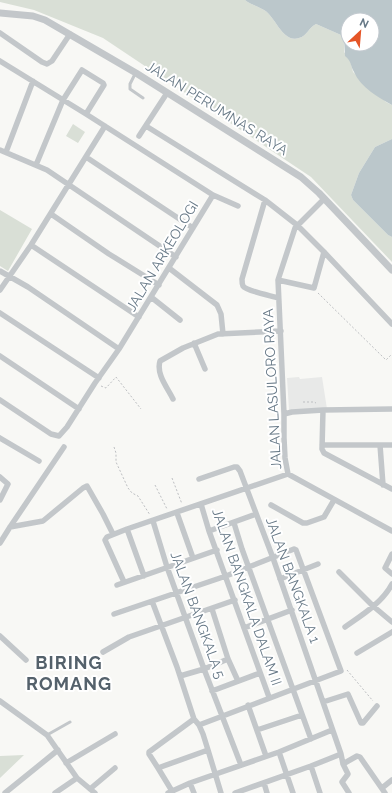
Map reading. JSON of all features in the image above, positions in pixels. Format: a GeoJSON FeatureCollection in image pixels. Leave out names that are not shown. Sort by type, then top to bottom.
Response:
{"type":"FeatureCollection","features":[{"type":"Feature","properties":{"kind":"street","name":"JALAN PERUMNAS RAYA"},"geometry":{"type":"LineString","coordinates":[[0,13],[33,16],[45,20],[136,73],[301,177],[392,270]]}},
{"type":"Feature","properties":{"kind":"street"},"geometry":{"type":"LineString","coordinates":[[0,33],[47,64],[52,61],[70,34]]}},
{"type":"Feature","properties":{"kind":"street"},"geometry":{"type":"LineString","coordinates":[[0,70],[1,62]]}},
{"type":"Feature","properties":{"kind":"street","name":"JALAN ARKEOLOGI"},"geometry":{"type":"LineString","coordinates":[[0,400],[51,434],[59,436],[67,427],[119,349],[213,195],[1,62]]}},
{"type":"Feature","properties":{"kind":"street"},"geometry":{"type":"LineString","coordinates":[[36,164],[63,100],[80,72],[83,70],[103,82],[104,85],[86,114]]}},
{"type":"Feature","properties":{"kind":"street"},"geometry":{"type":"LineString","coordinates":[[33,81],[3,151],[47,170],[176,257]]}},
{"type":"Feature","properties":{"kind":"street"},"geometry":{"type":"LineString","coordinates":[[139,136],[167,93]]}},
{"type":"Feature","properties":{"kind":"street"},"geometry":{"type":"LineString","coordinates":[[0,290],[51,214],[105,126]]}},
{"type":"Feature","properties":{"kind":"street"},"geometry":{"type":"LineString","coordinates":[[146,126],[264,200],[297,225],[392,324]]}},
{"type":"Feature","properties":{"kind":"street"},"geometry":{"type":"LineString","coordinates":[[86,157],[193,228]]}},
{"type":"Feature","properties":{"kind":"street"},"geometry":{"type":"LineString","coordinates":[[213,195],[238,206]]}},
{"type":"Feature","properties":{"kind":"street","name":"JALAN LASULORO RAYA"},"geometry":{"type":"LineString","coordinates":[[324,199],[297,225],[278,280],[285,458],[288,474],[392,531]]}},
{"type":"Feature","properties":{"kind":"street"},"geometry":{"type":"LineString","coordinates":[[264,200],[242,279],[242,284],[244,288],[249,290],[278,298]]}},
{"type":"Feature","properties":{"kind":"street"},"geometry":{"type":"LineString","coordinates":[[51,214],[109,254],[159,285]]}},
{"type":"Feature","properties":{"kind":"street"},"geometry":{"type":"LineString","coordinates":[[31,245],[139,317]]}},
{"type":"Feature","properties":{"kind":"street"},"geometry":{"type":"LineString","coordinates":[[278,280],[314,288],[324,252]]}},
{"type":"Feature","properties":{"kind":"street"},"geometry":{"type":"LineString","coordinates":[[169,268],[217,305],[222,314],[223,334]]}},
{"type":"Feature","properties":{"kind":"street"},"geometry":{"type":"LineString","coordinates":[[0,270],[28,287],[119,349]]}},
{"type":"Feature","properties":{"kind":"street"},"geometry":{"type":"LineString","coordinates":[[152,297],[180,320]]}},
{"type":"Feature","properties":{"kind":"street"},"geometry":{"type":"LineString","coordinates":[[0,313],[99,378]]}},
{"type":"Feature","properties":{"kind":"street"},"geometry":{"type":"LineString","coordinates":[[173,399],[158,367],[160,361],[194,343],[218,334],[281,331]]}},
{"type":"Feature","properties":{"kind":"street"},"geometry":{"type":"LineString","coordinates":[[194,343],[205,368]]}},
{"type":"Feature","properties":{"kind":"street"},"geometry":{"type":"LineString","coordinates":[[0,356],[79,409]]}},
{"type":"Feature","properties":{"kind":"street"},"geometry":{"type":"LineString","coordinates":[[284,414],[323,410],[392,409]]}},
{"type":"Feature","properties":{"kind":"street"},"geometry":{"type":"LineString","coordinates":[[323,410],[322,445],[323,451],[327,456],[392,490]]}},
{"type":"Feature","properties":{"kind":"street"},"geometry":{"type":"LineString","coordinates":[[0,438],[39,461]]}},
{"type":"Feature","properties":{"kind":"street"},"geometry":{"type":"LineString","coordinates":[[322,445],[392,445]]}},
{"type":"Feature","properties":{"kind":"street"},"geometry":{"type":"LineString","coordinates":[[380,445],[383,485]]}},
{"type":"Feature","properties":{"kind":"street"},"geometry":{"type":"LineString","coordinates":[[0,543],[64,447]]}},
{"type":"Feature","properties":{"kind":"street","name":"JALAN BANGKALA 1"},"geometry":{"type":"LineString","coordinates":[[199,479],[236,467],[239,468],[292,610],[316,681]]}},
{"type":"Feature","properties":{"kind":"street"},"geometry":{"type":"LineString","coordinates":[[124,582],[105,540],[107,537],[288,474]]}},
{"type":"Feature","properties":{"kind":"street"},"geometry":{"type":"LineString","coordinates":[[0,477],[8,484],[0,500]]}},
{"type":"Feature","properties":{"kind":"street"},"geometry":{"type":"LineString","coordinates":[[10,527],[43,521],[87,486],[113,534]]}},
{"type":"Feature","properties":{"kind":"street"},"geometry":{"type":"LineString","coordinates":[[271,505],[298,521],[307,523],[324,517],[334,500]]}},
{"type":"Feature","properties":{"kind":"street","name":"JALAN BANGKALA DALAM II"},"geometry":{"type":"LineString","coordinates":[[201,504],[209,531],[270,697]]}},
{"type":"Feature","properties":{"kind":"street"},"geometry":{"type":"LineString","coordinates":[[177,513],[193,558]]}},
{"type":"Feature","properties":{"kind":"street"},"geometry":{"type":"LineString","coordinates":[[209,531],[256,514]]}},
{"type":"Feature","properties":{"kind":"street","name":"JALAN BANGKALA 5"},"geometry":{"type":"LineString","coordinates":[[153,521],[167,567],[212,691],[241,765]]}},
{"type":"Feature","properties":{"kind":"street"},"geometry":{"type":"LineString","coordinates":[[234,523],[311,739]]}},
{"type":"Feature","properties":{"kind":"street"},"geometry":{"type":"LineString","coordinates":[[127,530],[144,576]]}},
{"type":"Feature","properties":{"kind":"street"},"geometry":{"type":"LineString","coordinates":[[114,614],[226,576],[294,549],[296,550],[341,671],[293,690],[248,705],[222,717],[199,725]]}},
{"type":"Feature","properties":{"kind":"street"},"geometry":{"type":"LineString","coordinates":[[117,585],[216,550]]}},
{"type":"Feature","properties":{"kind":"street"},"geometry":{"type":"LineString","coordinates":[[392,554],[385,568],[392,574]]}},
{"type":"Feature","properties":{"kind":"street"},"geometry":{"type":"LineString","coordinates":[[280,579],[318,564]]}},
{"type":"Feature","properties":{"kind":"street"},"geometry":{"type":"LineString","coordinates":[[340,572],[373,606],[392,622]]}},
{"type":"Feature","properties":{"kind":"street"},"geometry":{"type":"LineString","coordinates":[[345,627],[373,606],[386,594],[392,584]]}},
{"type":"Feature","properties":{"kind":"street"},"geometry":{"type":"LineString","coordinates":[[103,652],[130,637],[235,600]]}},
{"type":"Feature","properties":{"kind":"street"},"geometry":{"type":"LineString","coordinates":[[152,601],[180,676],[194,719],[199,725],[203,734],[221,793]]}},
{"type":"Feature","properties":{"kind":"street"},"geometry":{"type":"LineString","coordinates":[[212,609],[228,658],[238,681]]}},
{"type":"Feature","properties":{"kind":"street"},"geometry":{"type":"LineString","coordinates":[[244,628],[292,610]]}},
{"type":"Feature","properties":{"kind":"street"},"geometry":{"type":"LineString","coordinates":[[357,653],[392,632]]}},
{"type":"Feature","properties":{"kind":"street"},"geometry":{"type":"LineString","coordinates":[[0,636],[26,660]]}},
{"type":"Feature","properties":{"kind":"street"},"geometry":{"type":"LineString","coordinates":[[180,676],[204,669],[228,658]]}},
{"type":"Feature","properties":{"kind":"street"},"geometry":{"type":"LineString","coordinates":[[212,691],[260,673]]}},
{"type":"Feature","properties":{"kind":"street"},"geometry":{"type":"LineString","coordinates":[[316,681],[343,764],[348,774],[342,781],[348,793]]}},
{"type":"Feature","properties":{"kind":"street"},"geometry":{"type":"LineString","coordinates":[[323,702],[348,694],[361,723],[363,723],[377,706]]}},
{"type":"Feature","properties":{"kind":"street"},"geometry":{"type":"LineString","coordinates":[[0,701],[47,735],[77,778],[92,791],[115,768]]}},
{"type":"Feature","properties":{"kind":"street"},"geometry":{"type":"LineString","coordinates":[[248,705],[266,756]]}},
{"type":"Feature","properties":{"kind":"street"},"geometry":{"type":"LineString","coordinates":[[257,730],[302,715]]}},
{"type":"Feature","properties":{"kind":"street"},"geometry":{"type":"LineString","coordinates":[[194,719],[149,752],[170,792],[190,783],[279,752],[332,730]]}},
{"type":"Feature","properties":{"kind":"street"},"geometry":{"type":"LineString","coordinates":[[66,763],[115,734]]}},
{"type":"Feature","properties":{"kind":"street"},"geometry":{"type":"LineString","coordinates":[[5,793],[58,750]]}},
{"type":"Feature","properties":{"kind":"street"},"geometry":{"type":"LineString","coordinates":[[158,768],[208,750]]}},
{"type":"Feature","properties":{"kind":"street"},"geometry":{"type":"LineString","coordinates":[[279,752],[292,793]]}},
{"type":"Feature","properties":{"kind":"street"},"geometry":{"type":"LineString","coordinates":[[235,793],[341,754]]}},
{"type":"Feature","properties":{"kind":"street"},"geometry":{"type":"LineString","coordinates":[[343,764],[357,756],[360,757],[384,790],[392,780]]}},
{"type":"Feature","properties":{"kind":"street"},"geometry":{"type":"LineString","coordinates":[[311,766],[320,793]]}},
{"type":"Feature","properties":{"kind":"street"},"geometry":{"type":"LineString","coordinates":[[55,793],[77,778]]}},
{"type":"Feature","properties":{"kind":"street"},"geometry":{"type":"LineString","coordinates":[[190,783],[194,793]]}},
{"type":"Feature","properties":{"kind":"street"},"geometry":{"type":"LineString","coordinates":[[264,783],[267,793]]}},
{"type":"Feature","properties":{"kind":"lane"},"geometry":{"type":"LineString","coordinates":[[136,73],[130,84],[130,88],[143,98]]}},
{"type":"Feature","properties":{"kind":"lane"},"geometry":{"type":"LineString","coordinates":[[47,735],[70,722]]}},
{"type":"Feature","properties":{"kind":"path"},"geometry":{"type":"LineString","coordinates":[[314,288],[386,360],[392,354]]}},
{"type":"Feature","properties":{"kind":"path"},"geometry":{"type":"LineString","coordinates":[[95,384],[106,388],[116,377],[141,409]]}},
{"type":"Feature","properties":{"kind":"path"},"geometry":{"type":"LineString","coordinates":[[303,402],[316,403],[316,411]]}},
{"type":"Feature","properties":{"kind":"path"},"geometry":{"type":"LineString","coordinates":[[114,447],[116,462],[128,488],[132,493],[138,496],[153,521]]}},
{"type":"Feature","properties":{"kind":"path"},"geometry":{"type":"LineString","coordinates":[[172,478],[185,510]]}},
{"type":"Feature","properties":{"kind":"path"},"geometry":{"type":"LineString","coordinates":[[155,485],[170,515]]}},
{"type":"Feature","properties":{"kind":"path"},"geometry":{"type":"LineString","coordinates":[[341,671],[346,668],[377,706]]}},
{"type":"Feature","properties":{"kind":"shaded area"},"geometry":{"type":"Polygon","coordinates":[[[0,0],[245,0],[268,13],[284,33],[293,39],[302,37],[316,24],[340,35],[340,52],[344,52],[350,60],[353,72],[386,102],[392,105],[392,139],[375,147],[359,173],[351,195],[353,200],[388,235],[392,237],[392,262],[311,177],[103,38],[34,10],[0,2],[0,0]]]}},
{"type":"Feature","properties":{"kind":"shaded area"},"geometry":{"type":"Polygon","coordinates":[[[245,0],[392,0],[392,105],[370,92],[361,83],[357,78],[350,62],[345,56],[345,52],[380,52],[380,12],[340,12],[340,35],[316,24],[302,37],[293,39],[284,33],[264,10],[245,0]]]}},
{"type":"Feature","properties":{"kind":"shaded area"},"geometry":{"type":"Polygon","coordinates":[[[73,124],[85,132],[78,143],[66,136],[73,124]]]}},
{"type":"Feature","properties":{"kind":"shaded area"},"geometry":{"type":"Polygon","coordinates":[[[392,139],[392,237],[388,235],[353,200],[351,195],[359,173],[375,147],[392,139]]]}},
{"type":"Feature","properties":{"kind":"shaded area"},"geometry":{"type":"Polygon","coordinates":[[[0,210],[32,229],[8,271],[0,266],[0,210]]]}},
{"type":"Feature","properties":{"kind":"shaded area"},"geometry":{"type":"Polygon","coordinates":[[[299,377],[300,379],[322,377],[327,409],[289,410],[287,378],[299,377]]]}},
{"type":"Feature","properties":{"kind":"shaded area"},"geometry":{"type":"Polygon","coordinates":[[[24,755],[0,778],[0,756],[24,755]]]}},
{"type":"Feature","properties":{"kind":"district","name":"BIRING ROMANG"},"geometry":{"type":"Point","coordinates":[69,672]}}]}
